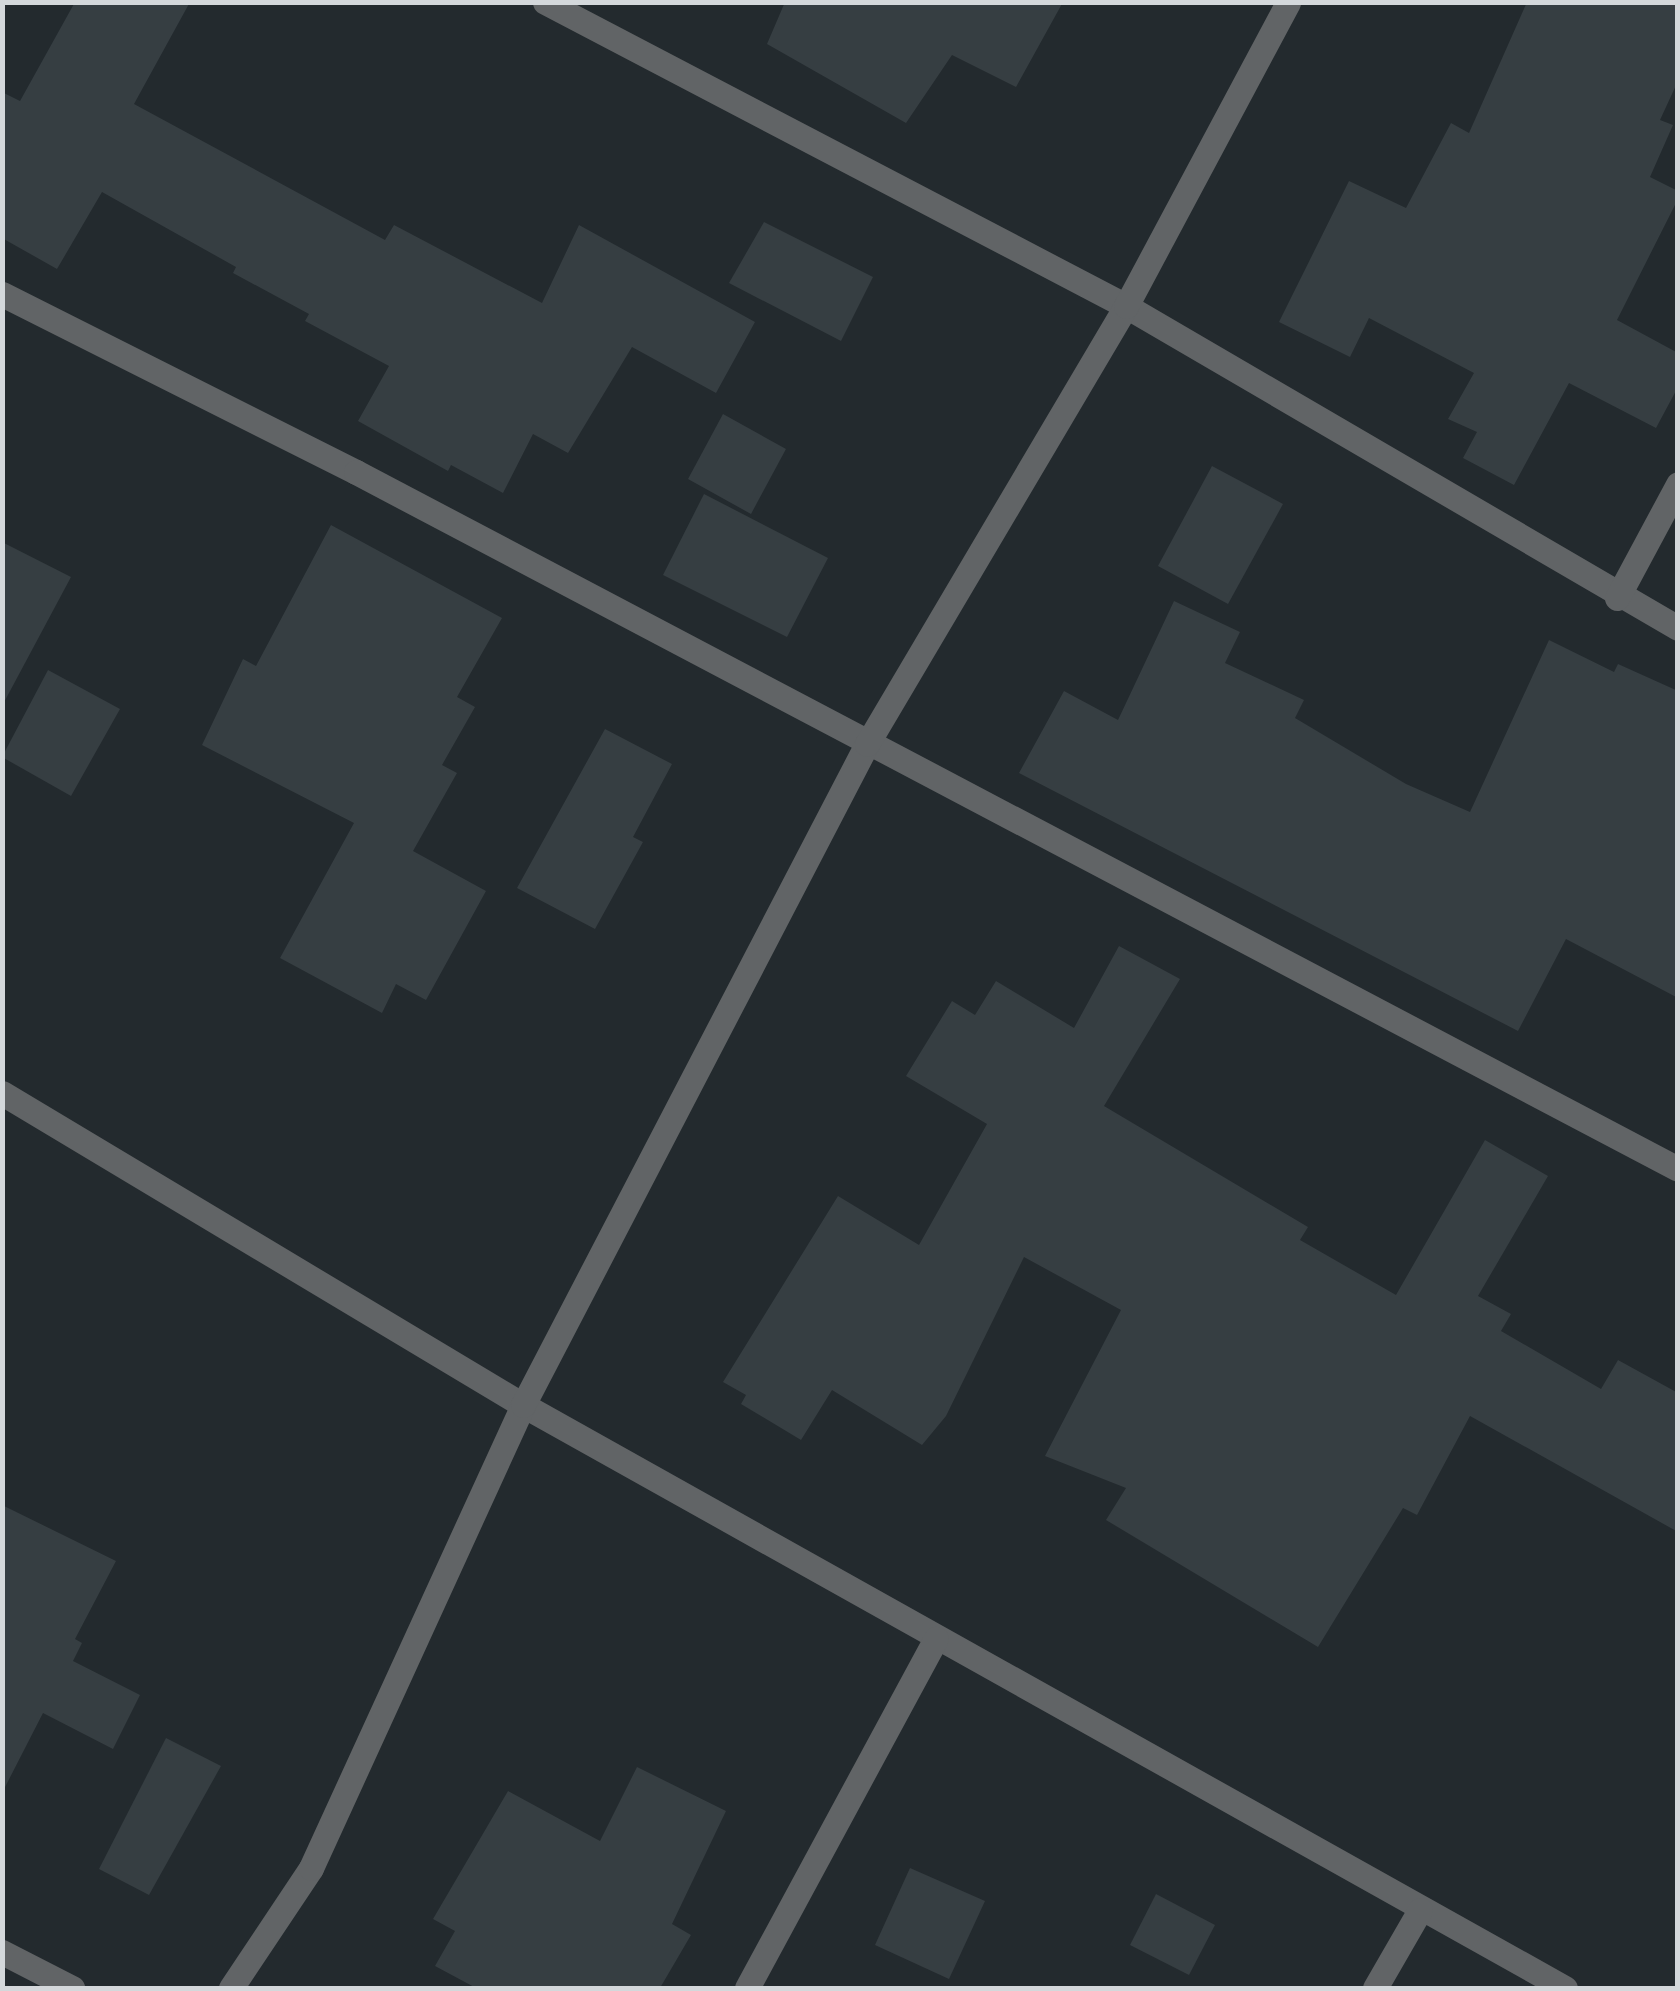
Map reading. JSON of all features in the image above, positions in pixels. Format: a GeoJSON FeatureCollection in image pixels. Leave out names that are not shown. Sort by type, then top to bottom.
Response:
{"type":"FeatureCollection","features":[{"type":"Feature","properties":{"kind":"street"},"geometry":{"type":"LineString","coordinates":[[545,2],[1126,306],[1617,598],[1678,628]]}},
{"type":"Feature","properties":{"kind":"street"},"geometry":{"type":"LineString","coordinates":[[231,1988],[311,1868],[522,1406],[867,744],[1126,306],[1288,2]]}},
{"type":"Feature","properties":{"kind":"street"},"geometry":{"type":"LineString","coordinates":[[2,294],[356,472],[1678,1170]]}},
{"type":"Feature","properties":{"kind":"street"},"geometry":{"type":"LineString","coordinates":[[1617,598],[1678,484]]}},
{"type":"Feature","properties":{"kind":"street"},"geometry":{"type":"LineString","coordinates":[[2,1093],[522,1406],[1565,1988]]}},
{"type":"Feature","properties":{"kind":"street"},"geometry":{"type":"LineString","coordinates":[[747,1988],[936,1640]]}},
{"type":"Feature","properties":{"kind":"street"},"geometry":{"type":"LineString","coordinates":[[1375,1988],[1420,1910]]}},
{"type":"Feature","properties":{"kind":"street"},"geometry":{"type":"LineString","coordinates":[[2,1952],[72,1988]]}},
{"type":"Feature","properties":{"kind":"building"},"geometry":{"type":"Polygon","coordinates":[[[75,2],[190,2],[134,104],[385,240],[394,225],[542,303],[579,225],[755,322],[716,393],[632,347],[568,453],[533,434],[503,493],[451,465],[448,471],[358,421],[389,366],[305,321],[309,314],[233,273],[236,267],[102,192],[57,269],[2,238],[2,92],[20,101],[75,2]]]}},
{"type":"Feature","properties":{"kind":"building"},"geometry":{"type":"Polygon","coordinates":[[[785,2],[1063,2],[1016,87],[952,55],[906,123],[767,44],[785,2]]]}},
{"type":"Feature","properties":{"kind":"building"},"geometry":{"type":"Polygon","coordinates":[[[1527,2],[1678,2],[1678,81],[1660,120],[1673,125],[1650,177],[1678,191],[1678,199],[1617,320],[1678,353],[1678,387],[1656,428],[1569,383],[1514,485],[1463,458],[1477,432],[1448,419],[1474,373],[1369,318],[1350,357],[1279,322],[1349,181],[1406,208],[1451,123],[1469,133],[1527,2]]]}},
{"type":"Feature","properties":{"kind":"building"},"geometry":{"type":"Polygon","coordinates":[[[764,222],[873,277],[841,341],[729,283],[764,222]]]}},
{"type":"Feature","properties":{"kind":"building"},"geometry":{"type":"Polygon","coordinates":[[[723,414],[786,449],[751,514],[688,479],[723,414]]]}},
{"type":"Feature","properties":{"kind":"building"},"geometry":{"type":"Polygon","coordinates":[[[1212,466],[1283,504],[1228,604],[1158,566],[1212,466]]]}},
{"type":"Feature","properties":{"kind":"building"},"geometry":{"type":"Polygon","coordinates":[[[704,494],[828,558],[787,637],[663,575],[704,494]]]}},
{"type":"Feature","properties":{"kind":"building"},"geometry":{"type":"Polygon","coordinates":[[[331,525],[502,618],[457,697],[475,707],[442,765],[457,773],[413,851],[486,891],[426,1000],[396,984],[382,1013],[280,958],[354,823],[202,745],[243,659],[256,666],[331,525]]]}},
{"type":"Feature","properties":{"kind":"building"},"geometry":{"type":"Polygon","coordinates":[[[2,542],[71,577],[2,706],[2,542]]]}},
{"type":"Feature","properties":{"kind":"building"},"geometry":{"type":"Polygon","coordinates":[[[1174,601],[1240,632],[1225,663],[1304,700],[1295,718],[1406,784],[1470,812],[1549,640],[1614,672],[1618,664],[1678,691],[1678,998],[1566,939],[1518,1031],[1019,773],[1064,691],[1118,720],[1174,601]]]}},
{"type":"Feature","properties":{"kind":"building"},"geometry":{"type":"Polygon","coordinates":[[[48,670],[120,709],[71,796],[2,757],[48,670]]]}},
{"type":"Feature","properties":{"kind":"building"},"geometry":{"type":"Polygon","coordinates":[[[605,729],[672,764],[633,837],[643,842],[595,929],[517,888],[605,729]]]}},
{"type":"Feature","properties":{"kind":"building"},"geometry":{"type":"Polygon","coordinates":[[[1119,946],[1180,979],[1104,1106],[1308,1227],[1300,1240],[1396,1295],[1485,1140],[1548,1176],[1478,1296],[1511,1314],[1501,1331],[1601,1389],[1618,1360],[1678,1393],[1678,1532],[1470,1416],[1417,1515],[1403,1508],[1318,1647],[1106,1520],[1126,1488],[1045,1456],[1121,1310],[1024,1257],[946,1416],[922,1445],[832,1390],[801,1440],[741,1404],[746,1395],[723,1382],[838,1196],[919,1245],[987,1124],[906,1076],[952,1001],[975,1015],[996,981],[1074,1028],[1119,946]]]}},
{"type":"Feature","properties":{"kind":"building"},"geometry":{"type":"Polygon","coordinates":[[[2,1505],[116,1561],[75,1639],[82,1643],[73,1661],[140,1695],[113,1749],[43,1713],[2,1793],[2,1505]]]}},
{"type":"Feature","properties":{"kind":"building"},"geometry":{"type":"Polygon","coordinates":[[[166,1738],[221,1766],[149,1895],[99,1869],[166,1738]]]}},
{"type":"Feature","properties":{"kind":"building"},"geometry":{"type":"Polygon","coordinates":[[[637,1767],[726,1811],[672,1924],[691,1935],[660,1988],[476,1988],[435,1966],[455,1931],[433,1919],[508,1791],[600,1841],[637,1767]]]}},
{"type":"Feature","properties":{"kind":"building"},"geometry":{"type":"Polygon","coordinates":[[[910,1868],[985,1901],[949,1979],[875,1945],[910,1868]]]}},
{"type":"Feature","properties":{"kind":"building"},"geometry":{"type":"Polygon","coordinates":[[[1156,1894],[1215,1925],[1189,1975],[1130,1945],[1156,1894]]]}}]}
